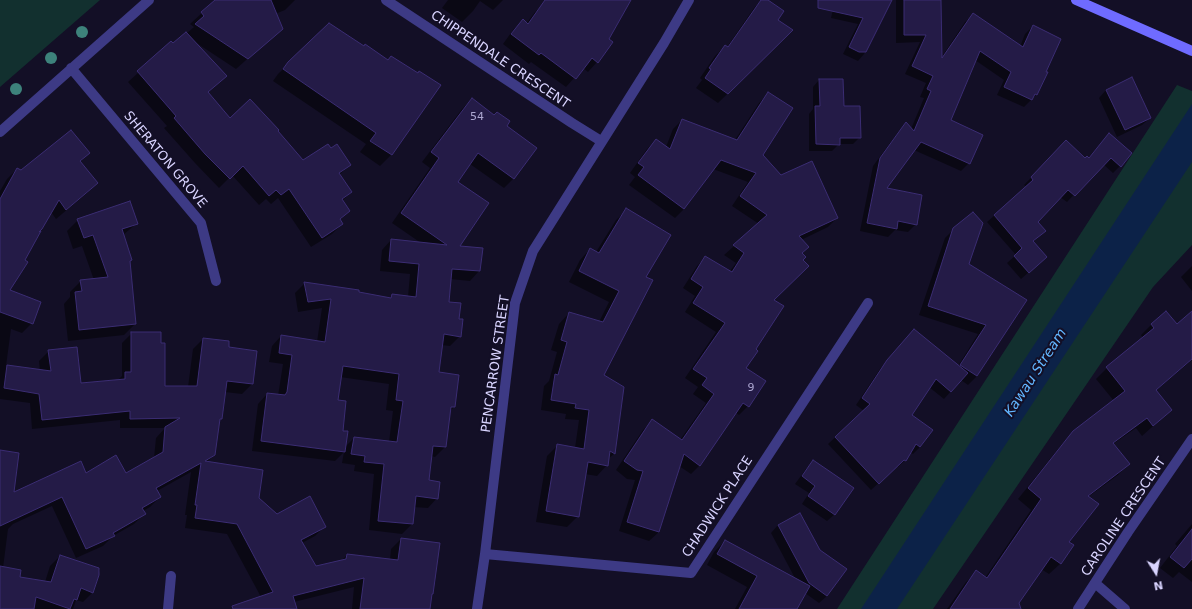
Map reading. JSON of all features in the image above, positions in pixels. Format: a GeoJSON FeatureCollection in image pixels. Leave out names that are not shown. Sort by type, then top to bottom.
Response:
{"type":"FeatureCollection","features":[{"type":"Feature","properties":{"kind":"street"},"geometry":{"type":"LineString","coordinates":[[0,132],[149,0]]}},
{"type":"Feature","properties":{"kind":"street","name":"CHIPPENDALE CRESCENT"},"geometry":{"type":"LineString","coordinates":[[386,0],[601,141]]}},
{"type":"Feature","properties":{"kind":"street","name":"PENCARROW STREET"},"geometry":{"type":"LineString","coordinates":[[477,609],[515,303],[533,251],[664,43],[689,0]]}},
{"type":"Feature","properties":{"kind":"street"},"geometry":{"type":"LineString","coordinates":[[1076,0],[1192,51]]}},
{"type":"Feature","properties":{"kind":"street","name":"SHERATON GROVE"},"geometry":{"type":"LineString","coordinates":[[72,68],[201,223],[216,281]]}},
{"type":"Feature","properties":{"kind":"street","name":"CHADWICK PLACE"},"geometry":{"type":"LineString","coordinates":[[485,554],[691,572],[868,303]]}},
{"type":"Feature","properties":{"kind":"street","name":"CAROLINE CRESCENT"},"geometry":{"type":"LineString","coordinates":[[1078,609],[1128,532],[1192,440]]}},
{"type":"Feature","properties":{"kind":"street"},"geometry":{"type":"LineString","coordinates":[[168,609],[171,576]]}},
{"type":"Feature","properties":{"kind":"street"},"geometry":{"type":"LineString","coordinates":[[1096,583],[1124,609]]}},
{"type":"Feature","properties":{"kind":"green space"},"geometry":{"type":"Polygon","coordinates":[[[0,0],[100,0],[0,87],[0,0]]]}},
{"type":"Feature","properties":{"kind":"green space"},"geometry":{"type":"Polygon","coordinates":[[[1177,85],[1192,91],[1192,245],[1153,287],[933,609],[837,609],[1177,85]]]}},
{"type":"Feature","properties":{"kind":"water","name":"Kawau Stream"},"geometry":{"type":"Polygon","coordinates":[[[1192,104],[1192,162],[897,609],[861,609],[1192,104]]]}},
{"type":"Feature","properties":{"kind":"building"},"geometry":{"type":"Polygon","coordinates":[[[215,0],[271,0],[283,29],[248,59],[195,24],[204,16],[201,12],[215,0]]]}},
{"type":"Feature","properties":{"kind":"building"},"geometry":{"type":"Polygon","coordinates":[[[545,0],[631,0],[609,39],[613,42],[598,63],[592,58],[576,79],[541,53],[539,55],[511,34],[523,19],[528,24],[545,0]]]}},
{"type":"Feature","properties":{"kind":"building"},"geometry":{"type":"Polygon","coordinates":[[[761,0],[768,0],[784,11],[778,20],[793,30],[728,94],[705,78],[711,69],[709,68],[725,45],[728,47],[761,0]]]}},
{"type":"Feature","properties":{"kind":"building"},"geometry":{"type":"Polygon","coordinates":[[[818,0],[892,0],[866,52],[859,52],[849,47],[863,18],[818,8],[818,0]]]}},
{"type":"Feature","properties":{"kind":"building"},"geometry":{"type":"Polygon","coordinates":[[[904,0],[941,0],[942,58],[973,13],[1023,47],[1033,25],[1061,39],[1046,72],[1048,72],[1037,95],[1035,94],[1032,100],[1004,87],[1011,72],[980,51],[951,120],[983,135],[970,164],[921,142],[887,188],[922,195],[917,225],[898,221],[897,229],[867,223],[880,158],[906,122],[914,131],[931,91],[927,89],[933,76],[912,66],[926,35],[904,35],[904,0]]]}},
{"type":"Feature","properties":{"kind":"building"},"geometry":{"type":"Polygon","coordinates":[[[329,23],[364,46],[365,44],[388,60],[391,56],[441,85],[392,155],[370,141],[376,133],[283,69],[288,62],[329,23]]]}},
{"type":"Feature","properties":{"kind":"building"},"geometry":{"type":"Polygon","coordinates":[[[186,32],[227,76],[208,92],[230,118],[250,99],[279,130],[278,131],[303,160],[328,144],[331,148],[337,144],[351,165],[339,173],[352,192],[342,199],[350,211],[340,219],[343,224],[322,238],[289,189],[281,195],[276,190],[269,196],[243,166],[230,179],[205,154],[174,118],[176,116],[137,71],[171,41],[173,43],[186,32]]]}},
{"type":"Feature","properties":{"kind":"building"},"geometry":{"type":"Polygon","coordinates":[[[1132,77],[1151,118],[1125,130],[1106,90],[1132,77]]]}},
{"type":"Feature","properties":{"kind":"building"},"geometry":{"type":"Polygon","coordinates":[[[819,79],[843,79],[844,106],[860,106],[861,138],[840,138],[840,145],[816,144],[815,106],[820,106],[819,79]]]}},
{"type":"Feature","properties":{"kind":"building"},"geometry":{"type":"Polygon","coordinates":[[[768,92],[793,108],[763,155],[781,175],[812,161],[838,218],[799,236],[809,247],[802,253],[806,257],[803,260],[809,266],[774,300],[784,306],[756,349],[758,351],[746,368],[766,381],[749,407],[743,403],[700,466],[684,454],[659,532],[627,522],[643,471],[637,470],[624,461],[652,419],[682,440],[714,394],[702,385],[707,378],[693,369],[725,323],[693,303],[703,287],[691,279],[705,256],[732,272],[744,253],[733,245],[767,215],[740,196],[756,173],[721,160],[684,209],[638,175],[644,167],[638,163],[656,139],[670,149],[682,119],[737,140],[768,92]]]}},
{"type":"Feature","properties":{"kind":"building"},"geometry":{"type":"Polygon","coordinates":[[[472,98],[494,115],[497,112],[510,121],[507,126],[537,148],[514,179],[478,153],[458,182],[489,203],[460,246],[483,248],[480,271],[452,269],[449,302],[461,303],[459,319],[463,319],[461,337],[444,334],[439,372],[459,375],[455,407],[451,407],[446,447],[433,446],[429,480],[440,482],[438,499],[416,496],[413,524],[378,521],[384,464],[364,462],[365,456],[351,454],[354,437],[397,442],[403,401],[396,400],[399,374],[343,366],[338,400],[346,401],[343,431],[348,431],[345,452],[261,441],[267,393],[285,395],[287,392],[292,355],[279,353],[281,335],[325,342],[331,299],[308,302],[304,282],[359,290],[359,292],[391,298],[392,294],[416,297],[419,264],[389,261],[391,239],[447,245],[401,213],[439,158],[431,152],[472,98]]]}},
{"type":"Feature","properties":{"kind":"building"},"geometry":{"type":"Polygon","coordinates":[[[71,130],[90,153],[80,161],[98,183],[66,210],[59,200],[39,232],[41,231],[25,260],[28,262],[10,290],[41,302],[33,324],[0,312],[0,199],[17,168],[21,170],[71,130]]]}},
{"type":"Feature","properties":{"kind":"building"},"geometry":{"type":"Polygon","coordinates":[[[1109,133],[1132,153],[1121,167],[1111,158],[1075,196],[1068,190],[1038,222],[1046,231],[1033,241],[1047,257],[1029,273],[1014,256],[1022,248],[994,215],[1033,180],[1031,177],[1066,140],[1085,158],[1087,156],[1089,158],[1109,133]]]}},
{"type":"Feature","properties":{"kind":"building"},"geometry":{"type":"Polygon","coordinates":[[[130,201],[138,224],[122,229],[132,260],[130,261],[136,324],[79,330],[75,292],[82,291],[80,280],[108,277],[93,235],[84,238],[77,219],[130,201]]]}},
{"type":"Feature","properties":{"kind":"building"},"geometry":{"type":"Polygon","coordinates":[[[626,208],[671,235],[646,277],[653,280],[604,375],[624,387],[615,454],[610,451],[608,466],[588,462],[579,517],[546,511],[557,444],[584,449],[589,410],[575,408],[576,404],[551,400],[555,374],[558,375],[567,342],[561,340],[569,312],[603,322],[619,291],[579,271],[590,248],[599,253],[626,208]]]}},
{"type":"Feature","properties":{"kind":"building"},"geometry":{"type":"Polygon","coordinates":[[[973,212],[983,223],[969,264],[1027,300],[977,376],[960,365],[986,325],[928,306],[953,228],[973,212]]]}},
{"type":"Feature","properties":{"kind":"building"},"geometry":{"type":"Polygon","coordinates":[[[1166,311],[1177,324],[1192,311],[1192,359],[1156,390],[1172,410],[1153,426],[1147,418],[1113,443],[1130,464],[1088,496],[1099,504],[1069,542],[1074,545],[1061,564],[1051,557],[1019,603],[1021,609],[950,609],[976,570],[987,578],[1041,499],[1028,488],[1073,431],[1125,391],[1106,367],[1154,328],[1151,324],[1166,311]]]}},
{"type":"Feature","properties":{"kind":"building"},"geometry":{"type":"Polygon","coordinates":[[[914,329],[968,373],[951,392],[936,379],[912,415],[933,430],[920,447],[916,444],[906,461],[904,460],[879,484],[835,437],[870,404],[862,398],[887,360],[914,329]]]}},
{"type":"Feature","properties":{"kind":"building"},"geometry":{"type":"Polygon","coordinates":[[[131,332],[161,332],[161,343],[165,343],[165,386],[197,386],[203,338],[229,341],[229,347],[257,351],[253,384],[227,381],[215,455],[205,461],[263,470],[259,498],[277,514],[310,496],[326,527],[301,540],[316,566],[346,559],[347,554],[398,560],[401,538],[440,543],[430,609],[360,609],[364,578],[293,596],[297,609],[233,609],[232,606],[273,592],[237,524],[195,518],[197,505],[195,505],[201,463],[156,488],[161,497],[142,508],[146,514],[113,533],[115,536],[86,549],[62,497],[0,526],[0,450],[19,453],[14,492],[81,461],[86,473],[116,455],[126,473],[163,452],[165,427],[180,418],[130,419],[130,411],[42,420],[39,394],[4,388],[7,365],[51,371],[48,350],[77,347],[81,383],[125,379],[125,372],[131,372],[131,332]]]}},
{"type":"Feature","properties":{"kind":"building"},"geometry":{"type":"Polygon","coordinates":[[[813,460],[854,488],[835,515],[808,496],[815,486],[802,476],[813,460]]]}},
{"type":"Feature","properties":{"kind":"building"},"geometry":{"type":"Polygon","coordinates":[[[800,513],[820,550],[847,569],[827,596],[809,583],[778,525],[800,513]]]}},
{"type":"Feature","properties":{"kind":"building"},"geometry":{"type":"Polygon","coordinates":[[[1192,529],[1192,559],[1184,568],[1170,557],[1192,529]]]}},
{"type":"Feature","properties":{"kind":"building"},"geometry":{"type":"Polygon","coordinates":[[[725,540],[810,586],[797,609],[739,609],[757,576],[717,554],[725,540]]]}},
{"type":"Feature","properties":{"kind":"building"},"geometry":{"type":"Polygon","coordinates":[[[60,555],[99,568],[99,575],[93,593],[81,588],[77,600],[74,599],[70,609],[36,597],[34,609],[0,609],[0,566],[21,570],[20,577],[51,582],[60,555]]]}}]}
